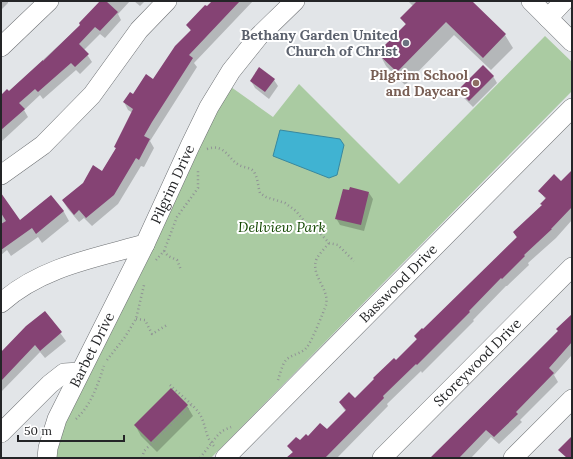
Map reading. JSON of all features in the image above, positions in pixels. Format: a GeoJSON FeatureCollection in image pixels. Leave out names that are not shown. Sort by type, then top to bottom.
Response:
{"type":"FeatureCollection","features":[{"type":"Feature","properties":{"kind":"street"},"geometry":{"type":"LineString","coordinates":[[1,47],[49,1]]}},
{"type":"Feature","properties":{"kind":"street"},"geometry":{"type":"LineString","coordinates":[[1,175],[43,145],[92,95],[139,30],[167,1]]}},
{"type":"Feature","properties":{"kind":"street","name":"Pilgrim Drive"},"geometry":{"type":"LineString","coordinates":[[145,244],[190,146],[230,71],[259,36],[295,1]]}},
{"type":"Feature","properties":{"kind":"street"},"geometry":{"type":"LineString","coordinates":[[531,1],[572,42]]}},
{"type":"Feature","properties":{"kind":"street"},"geometry":{"type":"LineString","coordinates":[[548,18],[564,1]]}},
{"type":"Feature","properties":{"kind":"street","name":"Basswood Drive"},"geometry":{"type":"LineString","coordinates":[[220,453],[572,108]]}},
{"type":"Feature","properties":{"kind":"street"},"geometry":{"type":"LineString","coordinates":[[1,303],[22,287],[56,269],[145,244]]}},
{"type":"Feature","properties":{"kind":"street","name":"Barbet Drive"},"geometry":{"type":"LineString","coordinates":[[47,458],[48,448],[57,419],[145,244]]}},
{"type":"Feature","properties":{"kind":"street","name":"Storeywood Drive"},"geometry":{"type":"LineString","coordinates":[[382,458],[572,267]]}},
{"type":"Feature","properties":{"kind":"street"},"geometry":{"type":"LineString","coordinates":[[1,433],[50,384],[64,373],[80,372]]}},
{"type":"Feature","properties":{"kind":"street"},"geometry":{"type":"LineString","coordinates":[[513,458],[572,398]]}},
{"type":"Feature","properties":{"kind":"path"},"geometry":{"type":"LineString","coordinates":[[202,153],[206,149],[217,148],[226,152],[238,164],[252,169],[255,173],[260,193],[266,197],[286,203],[296,211],[305,222],[319,232],[329,244]]}},
{"type":"Feature","properties":{"kind":"path"},"geometry":{"type":"LineString","coordinates":[[156,260],[164,251],[177,217],[198,188],[198,166]]}},
{"type":"Feature","properties":{"kind":"path"},"geometry":{"type":"LineString","coordinates":[[278,380],[284,362],[287,358],[303,352],[308,347],[326,305],[327,295],[316,275],[317,258],[329,244],[338,244],[354,261]]}},
{"type":"Feature","properties":{"kind":"path"},"geometry":{"type":"LineString","coordinates":[[164,251],[168,256],[177,260],[181,270]]}},
{"type":"Feature","properties":{"kind":"path"},"geometry":{"type":"LineString","coordinates":[[72,423],[88,407],[98,384],[103,366],[108,357],[125,337],[136,319],[145,280]]}},
{"type":"Feature","properties":{"kind":"path"},"geometry":{"type":"LineString","coordinates":[[136,319],[145,320],[152,334],[167,325]]}},
{"type":"Feature","properties":{"kind":"path"},"geometry":{"type":"LineString","coordinates":[[170,385],[199,413],[206,435],[211,444],[220,453]]}},
{"type":"Feature","properties":{"kind":"path"},"geometry":{"type":"LineString","coordinates":[[142,458],[144,451],[191,405]]}},
{"type":"Feature","properties":{"kind":"path"},"geometry":{"type":"LineString","coordinates":[[200,458],[205,454],[222,431],[230,428],[236,422]]}},
{"type":"Feature","properties":{"kind":"green space","name":"Dellview Park"},"geometry":{"type":"Polygon","coordinates":[[[545,36],[572,62],[572,91],[211,458],[54,458],[65,421],[209,123],[231,87],[273,117],[299,84],[399,184],[545,36]]]}},
{"type":"Feature","properties":{"kind":"water"},"geometry":{"type":"Polygon","coordinates":[[[280,130],[340,139],[344,145],[337,175],[329,178],[273,156],[280,130]]]}},
{"type":"Feature","properties":{"kind":"building"},"geometry":{"type":"Polygon","coordinates":[[[100,1],[106,1],[118,12],[100,31],[95,27],[79,44],[89,54],[75,67],[71,63],[38,92],[35,89],[19,103],[25,109],[1,130],[1,95],[7,89],[9,91],[43,61],[80,25],[79,23],[100,1]]]}},
{"type":"Feature","properties":{"kind":"building"},"geometry":{"type":"Polygon","coordinates":[[[212,1],[240,1],[189,55],[193,58],[144,136],[150,139],[139,160],[136,158],[114,195],[86,218],[79,210],[74,215],[62,200],[83,183],[93,165],[102,171],[116,148],[114,147],[133,109],[123,102],[130,92],[133,94],[146,74],[153,79],[175,46],[191,30],[186,25],[205,5],[207,6],[212,1]]]}},
{"type":"Feature","properties":{"kind":"building","name":"Bethany Garden United Church of Christ"},"geometry":{"type":"Polygon","coordinates":[[[417,1],[472,1],[506,34],[483,58],[446,22],[397,72],[377,53],[406,24],[400,18],[417,1]]]}},
{"type":"Feature","properties":{"kind":"building","name":"Pilgrim School and Daycare"},"geometry":{"type":"Polygon","coordinates":[[[483,65],[494,76],[469,101],[458,90],[483,65]]]}},
{"type":"Feature","properties":{"kind":"building"},"geometry":{"type":"Polygon","coordinates":[[[259,67],[275,79],[265,92],[250,81],[259,67]]]}},
{"type":"Feature","properties":{"kind":"building"},"geometry":{"type":"Polygon","coordinates":[[[572,170],[572,207],[502,279],[501,278],[469,311],[470,312],[417,365],[416,364],[383,396],[384,398],[325,458],[286,458],[293,452],[287,446],[296,437],[300,440],[306,434],[308,436],[320,423],[327,429],[346,410],[339,402],[349,392],[355,398],[394,358],[396,360],[417,339],[414,336],[517,237],[513,232],[542,205],[540,204],[546,198],[538,191],[554,174],[561,181],[572,170]]]}},
{"type":"Feature","properties":{"kind":"building"},"geometry":{"type":"Polygon","coordinates":[[[350,187],[369,192],[361,225],[335,219],[343,189],[349,190],[350,187]]]}},
{"type":"Feature","properties":{"kind":"building"},"geometry":{"type":"Polygon","coordinates":[[[1,193],[20,220],[51,195],[64,211],[36,234],[32,228],[1,250],[1,224],[6,221],[1,213],[1,193]]]}},
{"type":"Feature","properties":{"kind":"building"},"geometry":{"type":"Polygon","coordinates":[[[45,311],[62,332],[40,351],[35,345],[1,381],[1,352],[26,326],[45,311]]]}},
{"type":"Feature","properties":{"kind":"building"},"geometry":{"type":"Polygon","coordinates":[[[572,314],[572,342],[549,368],[554,373],[516,412],[518,414],[494,437],[486,430],[459,458],[430,458],[558,331],[556,329],[572,314]]]}},
{"type":"Feature","properties":{"kind":"building"},"geometry":{"type":"Polygon","coordinates":[[[171,388],[188,405],[151,442],[134,425],[171,388]]]}},
{"type":"Feature","properties":{"kind":"building"},"geometry":{"type":"Polygon","coordinates":[[[572,436],[572,458],[567,458],[558,450],[572,436]]]}},
{"type":"Feature","properties":{"kind":"place","name":"Bethany Garden United Church of Christ"},"geometry":{"type":"Point","coordinates":[406,43]}},
{"type":"Feature","properties":{"kind":"place","name":"Pilgrim School and Daycare"},"geometry":{"type":"Point","coordinates":[476,83]}}]}
